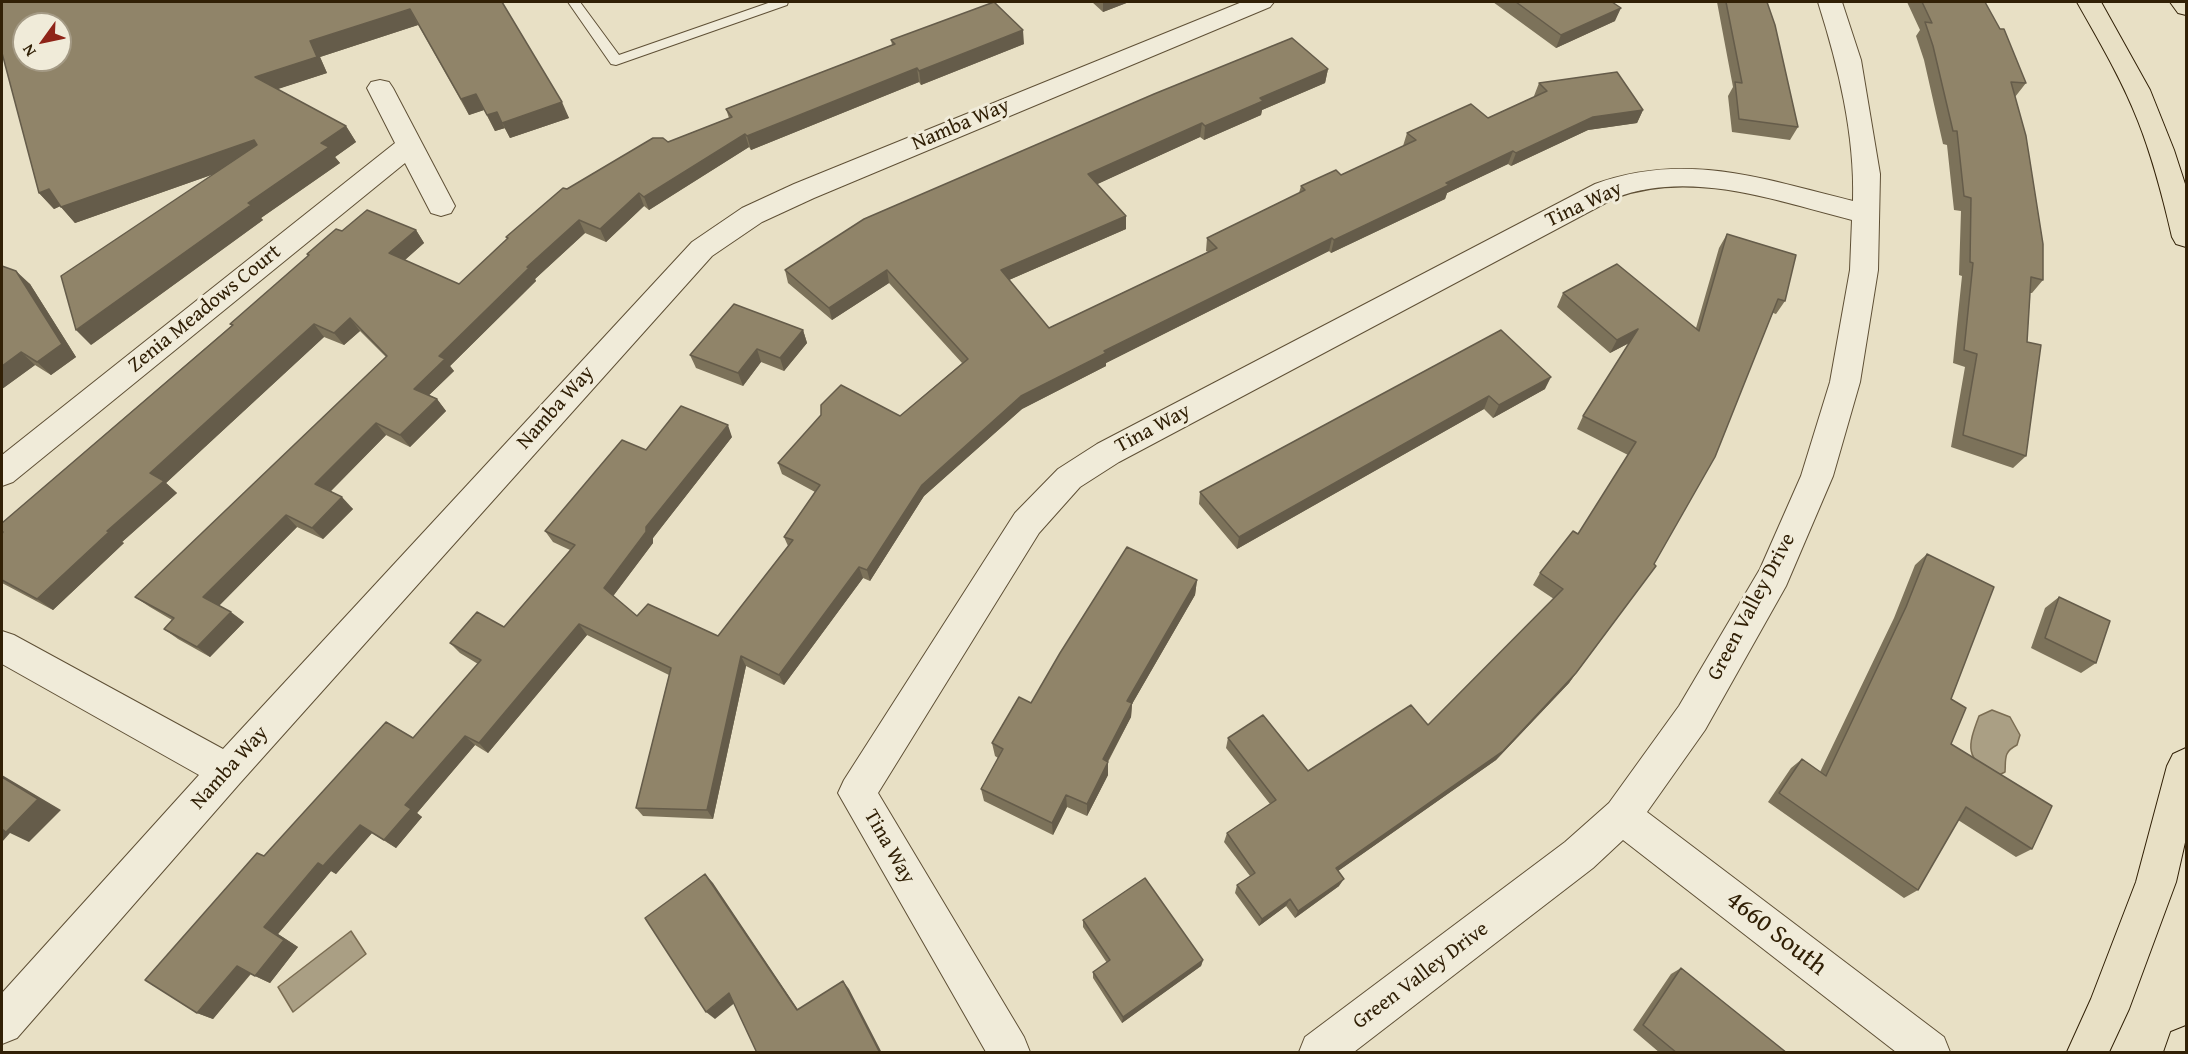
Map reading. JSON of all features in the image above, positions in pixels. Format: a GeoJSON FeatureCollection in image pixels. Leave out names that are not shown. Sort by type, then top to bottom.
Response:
{"type":"FeatureCollection","features":[{"type":"Feature","properties":{"kind":"main road"},"geometry":{"type":"LineString","coordinates":[[2089,2],[2150,120],[2178,201],[2187,237]]}},
{"type":"Feature","properties":{"kind":"main road"},"geometry":{"type":"LineString","coordinates":[[2182,2],[2187,8]]}},
{"type":"Feature","properties":{"kind":"main road"},"geometry":{"type":"LineString","coordinates":[[2088,1053],[2108,1009],[2156,882],[2187,766]]}},
{"type":"Feature","properties":{"kind":"main road"},"geometry":{"type":"LineString","coordinates":[[2185,1053],[2187,1047]]}},
{"type":"Feature","properties":{"kind":"street","name":"Namba Way"},"geometry":{"type":"LineString","coordinates":[[2,1023],[227,771],[702,249],[752,215],[804,191],[1262,2]]}},
{"type":"Feature","properties":{"kind":"street","name":"Green Valley Drive"},"geometry":{"type":"LineString","coordinates":[[1320,1053],[1579,855],[1622,816],[1692,718],[1768,586],[1817,476],[1845,382],[1864,270],[1867,174],[1849,60],[1830,2]]}},
{"type":"Feature","properties":{"kind":"street"},"geometry":{"type":"LineString","coordinates":[[380,88],[441,206]]}},
{"type":"Feature","properties":{"kind":"street","name":"Zenia Meadows Court"},"geometry":{"type":"LineString","coordinates":[[2,473],[409,146]]}},
{"type":"Feature","properties":{"kind":"street","name":"Tina Way"},"geometry":{"type":"LineString","coordinates":[[1009,1053],[857,793],[1027,523],[1069,478],[1108,453],[1605,191],[1639,180],[1675,176],[1735,183],[1867,214]]}},
{"type":"Feature","properties":{"kind":"street"},"geometry":{"type":"LineString","coordinates":[[2,646],[227,771]]}},
{"type":"Feature","properties":{"kind":"street","name":"4660 South"},"geometry":{"type":"LineString","coordinates":[[1622,816],[1929,1053]]}},
{"type":"Feature","properties":{"kind":"lane"},"geometry":{"type":"LineString","coordinates":[[574,2],[616,61],[782,2]]}},
{"type":"Feature","properties":{"kind":"shaded area"},"geometry":{"type":"Polygon","coordinates":[[[1992,710],[2010,717],[2020,735],[2017,745],[2007,753],[2005,772],[1995,777],[1978,764],[1971,751],[1972,736],[1979,716],[1992,710]]]}},
{"type":"Feature","properties":{"kind":"shaded area"},"geometry":{"type":"Polygon","coordinates":[[[351,931],[366,954],[293,1012],[278,987],[351,931]]]}},
{"type":"Feature","properties":{"kind":"building"},"geometry":{"type":"Polygon","coordinates":[[[2,2],[502,2],[562,102],[502,123],[497,112],[487,115],[476,94],[461,99],[410,9],[310,41],[317,57],[255,77],[346,126],[321,143],[329,147],[248,203],[251,205],[76,330],[61,276],[257,145],[254,140],[61,207],[49,189],[39,193],[2,53],[2,2]]]}},
{"type":"Feature","properties":{"kind":"building"},"geometry":{"type":"Polygon","coordinates":[[[994,2],[1023,30],[919,71],[917,68],[747,136],[745,134],[644,197],[639,193],[600,229],[579,220],[527,267],[529,268],[439,356],[445,359],[414,389],[437,399],[400,435],[376,423],[315,484],[342,497],[312,528],[286,515],[203,597],[231,612],[197,647],[164,629],[174,618],[135,597],[387,356],[350,318],[334,333],[314,324],[150,473],[164,481],[107,531],[109,532],[37,599],[2,580],[2,523],[233,325],[230,324],[336,229],[342,231],[367,210],[416,230],[389,253],[459,284],[508,238],[506,237],[563,188],[567,189],[653,138],[663,138],[668,142],[732,117],[726,109],[895,44],[891,40],[994,2]]]}},
{"type":"Feature","properties":{"kind":"building"},"geometry":{"type":"Polygon","coordinates":[[[1516,2],[1612,2],[1621,8],[1561,35],[1516,2]]]}},
{"type":"Feature","properties":{"kind":"building"},"geometry":{"type":"Polygon","coordinates":[[[1726,2],[1767,2],[1775,25],[1798,127],[1739,119],[1735,82],[1742,83],[1726,2]]]}},
{"type":"Feature","properties":{"kind":"building"},"geometry":{"type":"Polygon","coordinates":[[[1922,2],[1985,2],[2000,29],[2004,29],[2026,83],[2011,82],[2026,136],[2043,244],[2043,280],[2031,277],[2027,342],[2041,345],[2026,456],[1963,435],[1977,354],[1964,350],[1973,263],[1970,262],[1971,198],[1964,196],[1957,131],[1953,131],[1925,22],[1932,23],[1922,2]]]}},
{"type":"Feature","properties":{"kind":"building"},"geometry":{"type":"Polygon","coordinates":[[[1292,38],[1328,69],[1260,98],[1263,101],[1205,126],[1202,123],[1088,174],[1126,216],[1001,270],[1049,328],[1217,248],[1207,238],[1305,190],[1301,186],[1336,170],[1341,175],[1416,140],[1407,133],[1471,104],[1488,118],[1547,91],[1539,83],[1617,72],[1643,110],[1593,117],[1516,153],[1513,151],[1446,183],[1449,185],[1334,240],[1332,238],[1104,351],[1106,353],[1021,396],[922,485],[867,570],[859,567],[779,675],[741,656],[707,810],[636,808],[671,668],[579,624],[479,743],[465,736],[405,805],[411,809],[384,840],[360,825],[323,866],[318,863],[264,927],[284,940],[255,976],[237,966],[197,1013],[145,980],[257,853],[264,856],[386,722],[413,738],[481,660],[450,643],[477,612],[504,627],[575,545],[545,531],[622,440],[646,450],[681,406],[728,425],[646,527],[646,532],[604,588],[637,616],[648,604],[718,636],[793,540],[784,537],[820,485],[778,463],[821,415],[821,405],[841,385],[900,416],[968,359],[887,270],[829,308],[785,270],[864,219],[1154,94],[1292,38]]]}},
{"type":"Feature","properties":{"kind":"building"},"geometry":{"type":"Polygon","coordinates":[[[1727,234],[1796,255],[1785,301],[1778,299],[1715,457],[1654,564],[1656,566],[1576,673],[1503,751],[1336,868],[1344,879],[1298,911],[1290,899],[1262,919],[1237,885],[1255,873],[1227,833],[1276,800],[1228,738],[1263,715],[1308,771],[1411,705],[1428,725],[1563,589],[1540,573],[1573,531],[1578,534],[1636,442],[1583,416],[1638,329],[1617,340],[1563,293],[1617,264],[1699,331],[1727,234]]]}},
{"type":"Feature","properties":{"kind":"building"},"geometry":{"type":"Polygon","coordinates":[[[2,266],[16,271],[62,344],[37,362],[21,352],[2,366],[2,266]]]}},
{"type":"Feature","properties":{"kind":"building"},"geometry":{"type":"Polygon","coordinates":[[[734,304],[803,330],[780,358],[757,349],[738,373],[690,355],[734,304]]]}},
{"type":"Feature","properties":{"kind":"building"},"geometry":{"type":"Polygon","coordinates":[[[1501,330],[1551,377],[1499,405],[1489,396],[1239,537],[1200,492],[1501,330]]]}},
{"type":"Feature","properties":{"kind":"building"},"geometry":{"type":"Polygon","coordinates":[[[1127,547],[1197,580],[1127,701],[1132,703],[1103,759],[1108,762],[1087,804],[1066,795],[1052,823],[981,789],[1003,749],[992,743],[1019,697],[1031,703],[1127,547]]]}},
{"type":"Feature","properties":{"kind":"building"},"geometry":{"type":"Polygon","coordinates":[[[1927,554],[1994,587],[1951,699],[1966,708],[1951,744],[2052,806],[2032,849],[1966,807],[1918,890],[1779,793],[1802,759],[1826,776],[1906,607],[1927,554]]]}},
{"type":"Feature","properties":{"kind":"building"},"geometry":{"type":"Polygon","coordinates":[[[2059,597],[2110,621],[2096,663],[2045,638],[2059,597]]]}},
{"type":"Feature","properties":{"kind":"building"},"geometry":{"type":"Polygon","coordinates":[[[2,777],[38,799],[6,832],[2,829],[2,777]]]}},
{"type":"Feature","properties":{"kind":"building"},"geometry":{"type":"Polygon","coordinates":[[[705,874],[797,1010],[843,981],[880,1053],[757,1053],[729,993],[706,1012],[645,918],[705,874]]]}},
{"type":"Feature","properties":{"kind":"building"},"geometry":{"type":"Polygon","coordinates":[[[1145,878],[1203,960],[1123,1017],[1093,972],[1110,960],[1083,920],[1145,878]]]}},
{"type":"Feature","properties":{"kind":"building"},"geometry":{"type":"Polygon","coordinates":[[[1681,968],[1787,1053],[1677,1053],[1643,1025],[1681,968]]]}}]}
